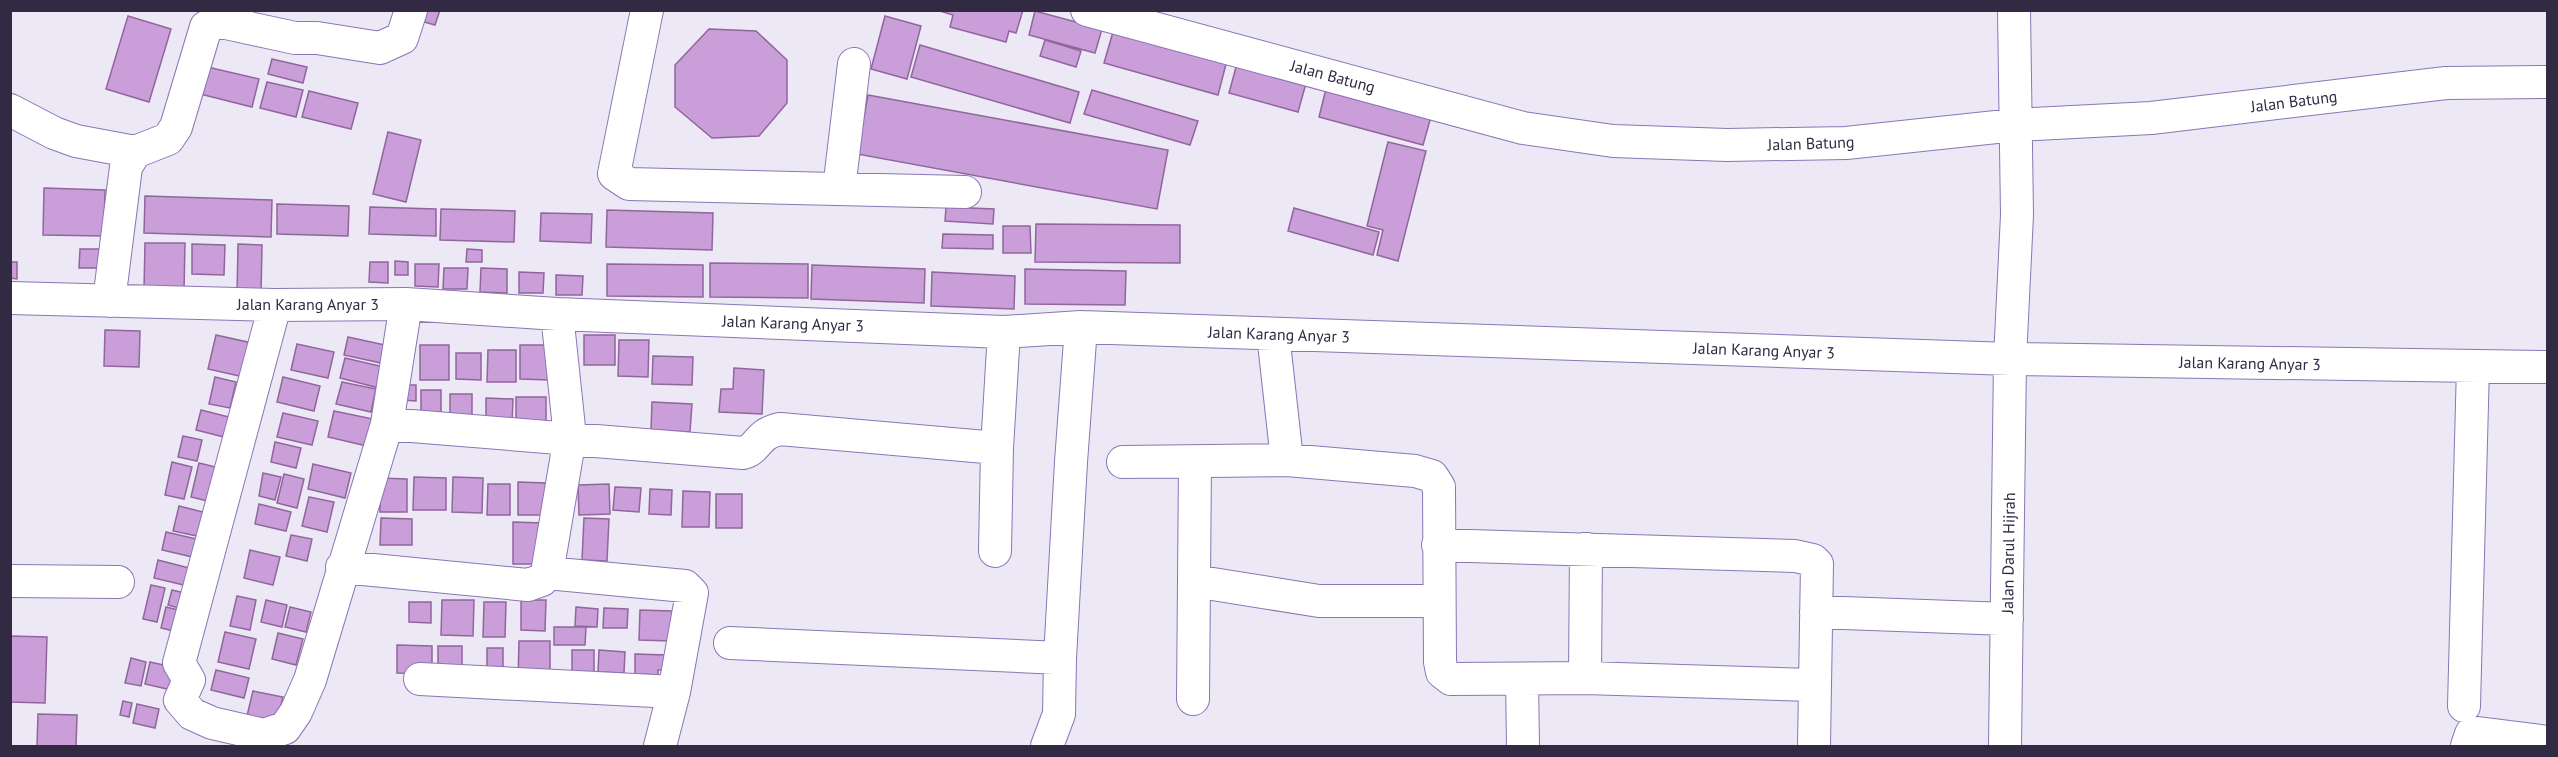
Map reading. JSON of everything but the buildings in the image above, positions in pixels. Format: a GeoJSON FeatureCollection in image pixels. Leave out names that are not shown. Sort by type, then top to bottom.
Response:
{"type":"FeatureCollection","features":[{"type":"Feature","properties":{"kind":"street"},"geometry":{"type":"LineString","coordinates":[[10,110],[54,133],[76,141],[135,152],[168,139],[176,127],[206,27],[216,21],[295,38],[317,38],[380,48],[402,38],[411,10]]}},
{"type":"Feature","properties":{"kind":"street"},"geometry":{"type":"LineString","coordinates":[[647,10],[614,174],[629,184],[965,192]]}},
{"type":"Feature","properties":{"kind":"street","name":"Jalan Batung"},"geometry":{"type":"LineString","coordinates":[[1087,10],[1523,128],[1612,141],[1727,145],[1846,143],[2015,125],[2151,118],[2446,83],[2547,82]]}},
{"type":"Feature","properties":{"kind":"street","name":"Jalan Darul Hijrah"},"geometry":{"type":"LineString","coordinates":[[2004,747],[2010,359],[2017,215],[2014,10]]}},
{"type":"Feature","properties":{"kind":"street"},"geometry":{"type":"LineString","coordinates":[[839,189],[854,64]]}},
{"type":"Feature","properties":{"kind":"street"},"geometry":{"type":"LineString","coordinates":[[109,301],[126,167],[135,152]]}},
{"type":"Feature","properties":{"kind":"street","name":"Jalan Karang Anyar 3"},"geometry":{"type":"LineString","coordinates":[[10,298],[275,305],[406,304],[557,314],[1004,332],[1081,327],[2010,359],[2547,367]]}},
{"type":"Feature","properties":{"kind":"street"},"geometry":{"type":"LineString","coordinates":[[275,305],[179,663],[189,680],[180,700],[192,714],[212,723],[264,735],[285,728],[296,712],[310,680],[342,567],[387,424],[406,304]]}},
{"type":"Feature","properties":{"kind":"street"},"geometry":{"type":"LineString","coordinates":[[342,567],[528,585],[543,580],[548,573],[570,437],[557,314]]}},
{"type":"Feature","properties":{"kind":"street"},"geometry":{"type":"LineString","coordinates":[[1047,747],[1059,714],[1059,658],[1081,327]]}},
{"type":"Feature","properties":{"kind":"street"},"geometry":{"type":"LineString","coordinates":[[995,551],[997,448],[1004,332]]}},
{"type":"Feature","properties":{"kind":"street"},"geometry":{"type":"LineString","coordinates":[[1273,334],[1287,460]]}},
{"type":"Feature","properties":{"kind":"street"},"geometry":{"type":"LineString","coordinates":[[2464,706],[2473,366]]}},
{"type":"Feature","properties":{"kind":"street"},"geometry":{"type":"LineString","coordinates":[[387,424],[570,437],[743,453],[750,451],[765,434],[780,429],[997,448]]}},
{"type":"Feature","properties":{"kind":"street"},"geometry":{"type":"LineString","coordinates":[[1122,462],[1287,460],[1415,471],[1432,476],[1439,487],[1440,662],[1444,675],[1459,680],[1585,678],[1814,685]]}},
{"type":"Feature","properties":{"kind":"street"},"geometry":{"type":"LineString","coordinates":[[1193,699],[1195,462]]}},
{"type":"Feature","properties":{"kind":"street"},"geometry":{"type":"LineString","coordinates":[[1438,546],[1808,558],[1817,564],[1814,747]]}},
{"type":"Feature","properties":{"kind":"street"},"geometry":{"type":"LineString","coordinates":[[1585,678],[1586,549]]}},
{"type":"Feature","properties":{"kind":"street"},"geometry":{"type":"LineString","coordinates":[[548,573],[685,586],[692,593],[674,692],[660,747]]}},
{"type":"Feature","properties":{"kind":"street"},"geometry":{"type":"LineString","coordinates":[[10,581],[118,582]]}},
{"type":"Feature","properties":{"kind":"street"},"geometry":{"type":"LineString","coordinates":[[1194,581],[1319,601],[1438,601]]}},
{"type":"Feature","properties":{"kind":"street"},"geometry":{"type":"LineString","coordinates":[[1816,612],[2007,619]]}},
{"type":"Feature","properties":{"kind":"street"},"geometry":{"type":"LineString","coordinates":[[730,642],[1059,658]]}},
{"type":"Feature","properties":{"kind":"street"},"geometry":{"type":"LineString","coordinates":[[420,679],[674,692]]}},
{"type":"Feature","properties":{"kind":"street"},"geometry":{"type":"LineString","coordinates":[[1522,679],[1522,747]]}},
{"type":"Feature","properties":{"kind":"street"},"geometry":{"type":"LineString","coordinates":[[2467,747],[2471,734],[2478,733],[2547,742]]}}]}
